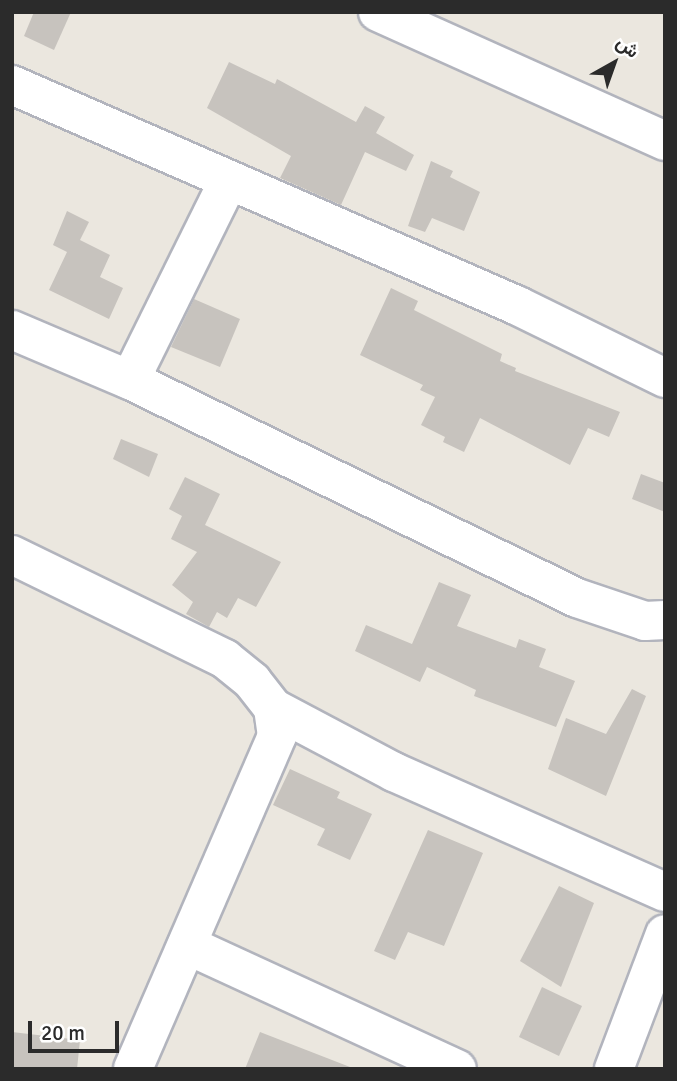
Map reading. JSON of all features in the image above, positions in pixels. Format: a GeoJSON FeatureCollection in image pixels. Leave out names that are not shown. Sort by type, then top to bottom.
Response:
{"type":"FeatureCollection","features":[{"type":"Feature","properties":{"kind":"street"},"geometry":{"type":"LineString","coordinates":[[378,12],[665,141]]}},
{"type":"Feature","properties":{"kind":"street"},"geometry":{"type":"LineString","coordinates":[[12,85],[518,306],[665,378]]}},
{"type":"Feature","properties":{"kind":"street"},"geometry":{"type":"LineString","coordinates":[[130,380],[229,180]]}},
{"type":"Feature","properties":{"kind":"street"},"geometry":{"type":"LineString","coordinates":[[12,330],[130,380],[577,598],[645,621],[665,620]]}},
{"type":"Feature","properties":{"kind":"street"},"geometry":{"type":"LineString","coordinates":[[12,555],[225,659],[252,681],[273,708],[394,772],[665,892]]}},
{"type":"Feature","properties":{"kind":"street"},"geometry":{"type":"LineString","coordinates":[[133,1069],[276,736],[273,708]]}},
{"type":"Feature","properties":{"kind":"street"},"geometry":{"type":"LineString","coordinates":[[614,1069],[665,934]]}},
{"type":"Feature","properties":{"kind":"street"},"geometry":{"type":"LineString","coordinates":[[187,945],[457,1069]]}},
{"type":"Feature","properties":{"kind":"building"},"geometry":{"type":"Polygon","coordinates":[[[34,12],[71,12],[54,50],[24,36],[34,12]]]}},
{"type":"Feature","properties":{"kind":"building"},"geometry":{"type":"Polygon","coordinates":[[[229,62],[275,84],[277,79],[356,122],[365,106],[385,117],[376,133],[414,155],[406,171],[365,152],[341,205],[280,178],[291,156],[207,108],[229,62]]]}},
{"type":"Feature","properties":{"kind":"building"},"geometry":{"type":"Polygon","coordinates":[[[431,161],[453,171],[450,177],[480,192],[464,231],[432,218],[425,232],[408,226],[431,161]]]}},
{"type":"Feature","properties":{"kind":"building"},"geometry":{"type":"Polygon","coordinates":[[[67,211],[89,222],[80,240],[110,255],[100,277],[123,288],[109,319],[49,290],[67,252],[53,245],[67,211]]]}},
{"type":"Feature","properties":{"kind":"building"},"geometry":{"type":"Polygon","coordinates":[[[391,288],[418,301],[414,310],[502,354],[500,361],[516,368],[515,371],[620,412],[609,437],[588,428],[570,465],[480,418],[464,452],[443,442],[445,437],[421,425],[435,397],[420,390],[423,385],[360,355],[391,288]]]}},
{"type":"Feature","properties":{"kind":"building"},"geometry":{"type":"Polygon","coordinates":[[[194,299],[240,319],[220,367],[171,347],[194,299]]]}},
{"type":"Feature","properties":{"kind":"building"},"geometry":{"type":"Polygon","coordinates":[[[121,439],[158,454],[149,477],[113,459],[121,439]]]}},
{"type":"Feature","properties":{"kind":"building"},"geometry":{"type":"Polygon","coordinates":[[[641,474],[665,483],[665,512],[632,499],[641,474]]]}},
{"type":"Feature","properties":{"kind":"building"},"geometry":{"type":"Polygon","coordinates":[[[185,477],[220,494],[205,525],[281,562],[256,607],[238,598],[227,618],[217,612],[209,627],[186,614],[193,602],[172,585],[197,552],[171,539],[182,516],[169,509],[185,477]]]}},
{"type":"Feature","properties":{"kind":"building"},"geometry":{"type":"Polygon","coordinates":[[[439,582],[471,595],[457,626],[516,648],[519,639],[546,649],[539,667],[575,681],[556,727],[474,696],[476,690],[427,667],[420,682],[355,651],[366,625],[412,644],[439,582]]]}},
{"type":"Feature","properties":{"kind":"building"},"geometry":{"type":"Polygon","coordinates":[[[632,689],[646,696],[606,796],[548,769],[566,718],[606,734],[632,689]]]}},
{"type":"Feature","properties":{"kind":"building"},"geometry":{"type":"Polygon","coordinates":[[[290,769],[340,792],[337,798],[372,814],[350,860],[317,845],[325,829],[273,805],[290,769]]]}},
{"type":"Feature","properties":{"kind":"building"},"geometry":{"type":"Polygon","coordinates":[[[428,830],[483,853],[444,946],[408,932],[395,960],[374,951],[428,830]]]}},
{"type":"Feature","properties":{"kind":"building"},"geometry":{"type":"Polygon","coordinates":[[[559,886],[594,903],[561,987],[520,961],[559,886]]]}},
{"type":"Feature","properties":{"kind":"building"},"geometry":{"type":"Polygon","coordinates":[[[542,987],[582,1006],[559,1056],[519,1037],[542,987]]]}},
{"type":"Feature","properties":{"kind":"building"},"geometry":{"type":"Polygon","coordinates":[[[12,1032],[80,1040],[77,1069],[12,1069],[12,1032]]]}},
{"type":"Feature","properties":{"kind":"building"},"geometry":{"type":"Polygon","coordinates":[[[260,1032],[350,1067],[350,1069],[245,1069],[260,1032]]]}}]}
